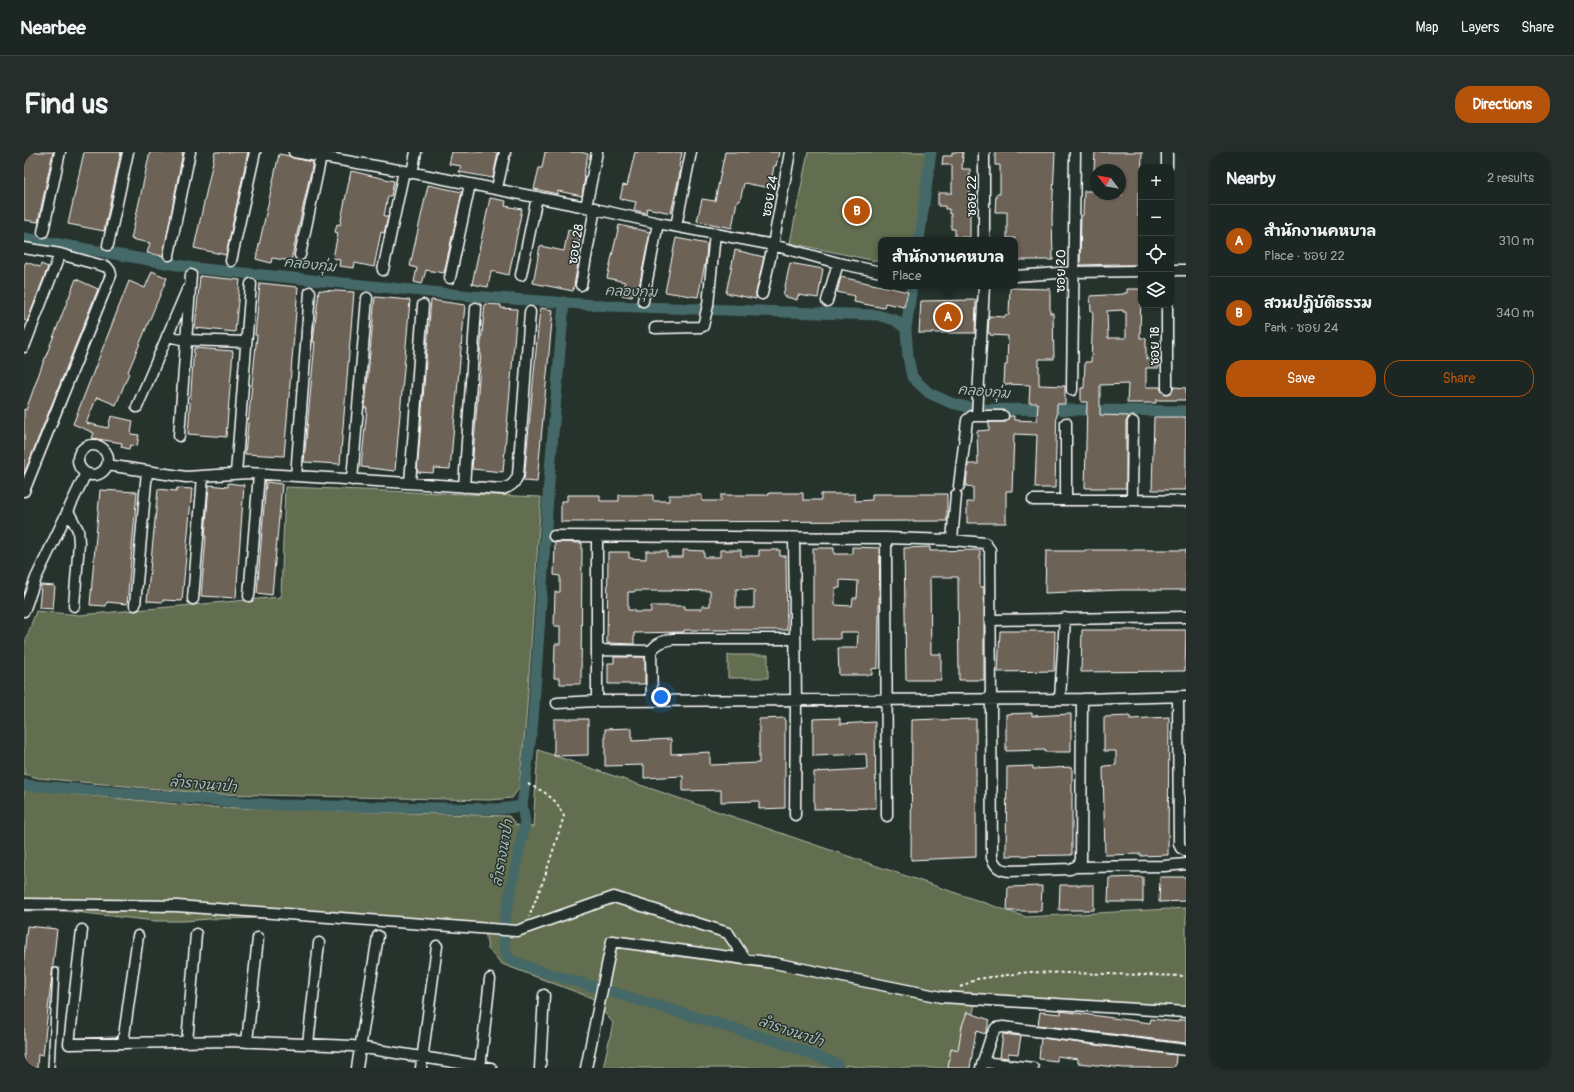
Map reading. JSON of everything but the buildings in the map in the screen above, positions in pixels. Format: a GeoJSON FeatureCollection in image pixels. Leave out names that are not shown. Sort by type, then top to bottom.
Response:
{"type":"FeatureCollection","features":[{"type":"Feature","properties":{"kind":"street"},"geometry":{"type":"LineString","coordinates":[[43,232],[60,152]]}},
{"type":"Feature","properties":{"kind":"street"},"geometry":{"type":"LineString","coordinates":[[108,245],[128,152]]}},
{"type":"Feature","properties":{"kind":"street"},"geometry":{"type":"LineString","coordinates":[[169,255],[190,152]]}},
{"type":"Feature","properties":{"kind":"street"},"geometry":{"type":"LineString","coordinates":[[231,261],[255,152]]}},
{"type":"Feature","properties":{"kind":"street"},"geometry":{"type":"LineString","coordinates":[[294,152],[321,154],[590,207],[658,223],[773,245],[838,263],[878,271]]}},
{"type":"Feature","properties":{"kind":"street"},"geometry":{"type":"LineString","coordinates":[[383,270],[408,172],[416,152]]}},
{"type":"Feature","properties":{"kind":"street"},"geometry":{"type":"LineString","coordinates":[[497,188],[505,152]]}},
{"type":"Feature","properties":{"kind":"street","name":"ซอย 28"},"geometry":{"type":"LineString","coordinates":[[581,285],[597,152]]}},
{"type":"Feature","properties":{"kind":"street"},"geometry":{"type":"LineString","coordinates":[[676,226],[691,152]]}},
{"type":"Feature","properties":{"kind":"street","name":"ซอย 24"},"geometry":{"type":"LineString","coordinates":[[762,294],[773,245],[790,152]]}},
{"type":"Feature","properties":{"kind":"street","name":"ซอย 22"},"geometry":{"type":"LineString","coordinates":[[984,152],[984,237]]}},
{"type":"Feature","properties":{"kind":"street","name":"ซอย 20"},"geometry":{"type":"LineString","coordinates":[[1072,390],[1075,152]]}},
{"type":"Feature","properties":{"kind":"street"},"geometry":{"type":"LineString","coordinates":[[1167,152],[1167,164]]}},
{"type":"Feature","properties":{"kind":"street"},"geometry":{"type":"LineString","coordinates":[[300,255],[321,154]]}},
{"type":"Feature","properties":{"kind":"street"},"geometry":{"type":"LineString","coordinates":[[450,278],[470,184]]}},
{"type":"Feature","properties":{"kind":"street"},"geometry":{"type":"LineString","coordinates":[[521,275],[537,197]]}},
{"type":"Feature","properties":{"kind":"street"},"geometry":{"type":"LineString","coordinates":[[643,301],[658,223]]}},
{"type":"Feature","properties":{"kind":"street"},"geometry":{"type":"LineString","coordinates":[[655,328],[702,327],[707,309],[715,233]]}},
{"type":"Feature","properties":{"kind":"street"},"geometry":{"type":"LineString","coordinates":[[24,248],[60,254],[107,267],[111,275],[24,491]]}},
{"type":"Feature","properties":{"kind":"street"},"geometry":{"type":"LineString","coordinates":[[24,347],[60,254]]}},
{"type":"Feature","properties":{"kind":"street"},"geometry":{"type":"LineString","coordinates":[[827,300],[838,263]]}},
{"type":"Feature","properties":{"kind":"street"},"geometry":{"type":"LineString","coordinates":[[1174,270],[1186,270]]}},
{"type":"Feature","properties":{"kind":"street"},"geometry":{"type":"LineString","coordinates":[[1018,276],[1073,272],[1138,271]]}},
{"type":"Feature","properties":{"kind":"street"},"geometry":{"type":"LineString","coordinates":[[137,407],[191,279],[179,436]]}},
{"type":"Feature","properties":{"kind":"street"},"geometry":{"type":"LineString","coordinates":[[236,474],[251,284]]}},
{"type":"Feature","properties":{"kind":"street"},"geometry":{"type":"LineString","coordinates":[[952,540],[967,420],[977,411],[984,289]]}},
{"type":"Feature","properties":{"kind":"street"},"geometry":{"type":"LineString","coordinates":[[296,476],[310,292]]}},
{"type":"Feature","properties":{"kind":"street"},"geometry":{"type":"LineString","coordinates":[[352,480],[367,298]]}},
{"type":"Feature","properties":{"kind":"street"},"geometry":{"type":"LineString","coordinates":[[410,483],[422,305]]}},
{"type":"Feature","properties":{"kind":"street"},"geometry":{"type":"LineString","coordinates":[[464,487],[476,308]]}},
{"type":"Feature","properties":{"kind":"street","name":"ซอย 18"},"geometry":{"type":"LineString","coordinates":[[1166,308],[1167,388]]}},
{"type":"Feature","properties":{"kind":"street"},"geometry":{"type":"LineString","coordinates":[[107,465],[186,477],[259,474],[464,487],[503,489],[511,487],[516,481],[518,475],[530,312]]}},
{"type":"Feature","properties":{"kind":"street"},"geometry":{"type":"LineString","coordinates":[[167,336],[186,340],[246,342]]}},
{"type":"Feature","properties":{"kind":"street"},"geometry":{"type":"LineString","coordinates":[[977,411],[1003,416]]}},
{"type":"Feature","properties":{"kind":"street"},"geometry":{"type":"LineString","coordinates":[[1132,500],[1133,422]]}},
{"type":"Feature","properties":{"kind":"street"},"geometry":{"type":"LineString","coordinates":[[1066,423],[1066,499]]}},
{"type":"Feature","properties":{"kind":"street"},"geometry":{"type":"LineString","coordinates":[[92,446],[101,448],[107,455],[107,465],[102,472],[97,474],[86,473],[80,468],[80,454],[87,447],[92,446]]}},
{"type":"Feature","properties":{"kind":"street"},"geometry":{"type":"LineString","coordinates":[[135,605],[148,471]]}},
{"type":"Feature","properties":{"kind":"street"},"geometry":{"type":"LineString","coordinates":[[24,611],[36,578],[86,473]]}},
{"type":"Feature","properties":{"kind":"street"},"geometry":{"type":"LineString","coordinates":[[249,596],[259,474]]}},
{"type":"Feature","properties":{"kind":"street"},"geometry":{"type":"LineString","coordinates":[[193,599],[203,476]]}},
{"type":"Feature","properties":{"kind":"street"},"geometry":{"type":"LineString","coordinates":[[1033,500],[1066,499],[1186,502]]}},
{"type":"Feature","properties":{"kind":"street"},"geometry":{"type":"LineString","coordinates":[[68,511],[78,530],[79,543],[74,606]]}},
{"type":"Feature","properties":{"kind":"street"},"geometry":{"type":"LineString","coordinates":[[554,536],[886,538],[952,540],[985,544],[990,550],[992,858],[995,866],[1002,870],[1010,871],[1070,869],[1075,867],[1164,866],[1186,864]]}},
{"type":"Feature","properties":{"kind":"street"},"geometry":{"type":"LineString","coordinates":[[596,701],[597,537]]}},
{"type":"Feature","properties":{"kind":"street"},"geometry":{"type":"LineString","coordinates":[[794,538],[796,700],[795,815]]}},
{"type":"Feature","properties":{"kind":"street"},"geometry":{"type":"LineString","coordinates":[[886,538],[887,816]]}},
{"type":"Feature","properties":{"kind":"street"},"geometry":{"type":"LineString","coordinates":[[990,620],[1186,617]]}},
{"type":"Feature","properties":{"kind":"street"},"geometry":{"type":"LineString","coordinates":[[1060,699],[1065,618]]}},
{"type":"Feature","properties":{"kind":"street"},"geometry":{"type":"LineString","coordinates":[[652,701],[651,651],[655,645],[662,641],[673,639],[795,639]]}},
{"type":"Feature","properties":{"kind":"street"},"geometry":{"type":"LineString","coordinates":[[597,650],[651,651]]}},
{"type":"Feature","properties":{"kind":"street"},"geometry":{"type":"LineString","coordinates":[[557,703],[596,701],[1082,699],[1182,696],[1179,844],[1181,848],[1186,851]]}},
{"type":"Feature","properties":{"kind":"street"},"geometry":{"type":"LineString","coordinates":[[1075,867],[1079,864],[1080,860],[1082,699]]}},
{"type":"Feature","properties":{"kind":"street"},"geometry":{"type":"LineString","coordinates":[[24,904],[177,906],[521,930],[614,897],[728,934],[745,959]]}},
{"type":"Feature","properties":{"kind":"street"},"geometry":{"type":"LineString","coordinates":[[82,930],[69,1044],[187,1042],[308,1044],[360,1047],[491,1068]]}},
{"type":"Feature","properties":{"kind":"street"},"geometry":{"type":"LineString","coordinates":[[187,1042],[196,934]]}},
{"type":"Feature","properties":{"kind":"street"},"geometry":{"type":"LineString","coordinates":[[123,1043],[138,936]]}},
{"type":"Feature","properties":{"kind":"street"},"geometry":{"type":"LineString","coordinates":[[358,1068],[378,936]]}},
{"type":"Feature","properties":{"kind":"street"},"geometry":{"type":"LineString","coordinates":[[247,1042],[258,938]]}},
{"type":"Feature","properties":{"kind":"street"},"geometry":{"type":"LineString","coordinates":[[586,1068],[612,941],[774,963],[941,997],[1186,1012]]}},
{"type":"Feature","properties":{"kind":"street"},"geometry":{"type":"LineString","coordinates":[[308,1044],[319,943]]}},
{"type":"Feature","properties":{"kind":"street"},"geometry":{"type":"LineString","coordinates":[[421,1068],[437,946]]}},
{"type":"Feature","properties":{"kind":"street"},"geometry":{"type":"LineString","coordinates":[[480,1067],[490,979]]}},
{"type":"Feature","properties":{"kind":"street"},"geometry":{"type":"LineString","coordinates":[[540,1068],[544,994]]}},
{"type":"Feature","properties":{"kind":"street"},"geometry":{"type":"LineString","coordinates":[[1033,1068],[982,1065],[991,1037],[996,1028],[1003,1027],[1186,1050]]}},
{"type":"Feature","properties":{"kind":"lane"},"geometry":{"type":"LineString","coordinates":[[51,1068],[56,970]]}},
{"type":"Feature","properties":{"kind":"path"},"geometry":{"type":"LineString","coordinates":[[521,930],[544,879],[564,816],[556,802],[544,792],[528,784]]}},
{"type":"Feature","properties":{"kind":"path"},"geometry":{"type":"LineString","coordinates":[[941,997],[977,979],[1030,972],[1186,976]]}},
{"type":"Feature","properties":{"kind":"green space"},"geometry":{"type":"Polygon","coordinates":[[[808,152],[927,152],[914,237],[878,237],[878,261],[790,243],[808,152]]]}},
{"type":"Feature","properties":{"kind":"green space"},"geometry":{"type":"Polygon","coordinates":[[[285,487],[541,497],[526,720],[519,788],[512,798],[490,800],[212,794],[38,778],[24,774],[24,645],[36,611],[80,615],[281,597],[285,487]]]}},
{"type":"Feature","properties":{"kind":"green space"},"geometry":{"type":"Polygon","coordinates":[[[728,655],[768,655],[768,678],[728,678],[728,655]]]}},
{"type":"Feature","properties":{"kind":"green space"},"geometry":{"type":"Polygon","coordinates":[[[538,750],[1026,917],[1186,908],[1186,1017],[975,1005],[960,1068],[863,1068],[846,1065],[846,1068],[603,1068],[613,1023],[592,998],[502,964],[488,949],[485,931],[327,917],[155,921],[66,911],[24,911],[24,789],[206,807],[509,816],[516,825],[533,827],[538,750]]]}},
{"type":"Feature","properties":{"kind":"waterway"},"geometry":{"type":"LineString","coordinates":[[919,237],[931,152]]}},
{"type":"Feature","properties":{"kind":"waterway","name":"คลองกุ่ม"},"geometry":{"type":"LineString","coordinates":[[24,238],[194,268],[471,296],[609,306],[877,315],[895,320],[906,329],[908,357],[912,377],[929,393],[951,403],[976,409],[1186,411]]}},
{"type":"Feature","properties":{"kind":"waterway"},"geometry":{"type":"LineString","coordinates":[[906,329],[912,289]]}},
{"type":"Feature","properties":{"kind":"waterway"},"geometry":{"type":"LineString","coordinates":[[522,806],[533,720],[549,482],[564,302]]}},
{"type":"Feature","properties":{"kind":"waterway","name":"ลำรางนาป่า"},"geometry":{"type":"LineString","coordinates":[[24,785],[278,805],[500,809],[522,806],[525,823],[505,918],[505,952],[510,960],[534,969],[779,1042],[837,1064],[838,1068]]}},
{"type":"Feature","properties":{"kind":"place","name":"สวนปฏิบัติธรรม"},"geometry":{"type":"Point","coordinates":[857,211]}},
{"type":"Feature","properties":{"kind":"place","name":"สำนักงานคหบาล"},"geometry":{"type":"Point","coordinates":[948,317]}}]}
